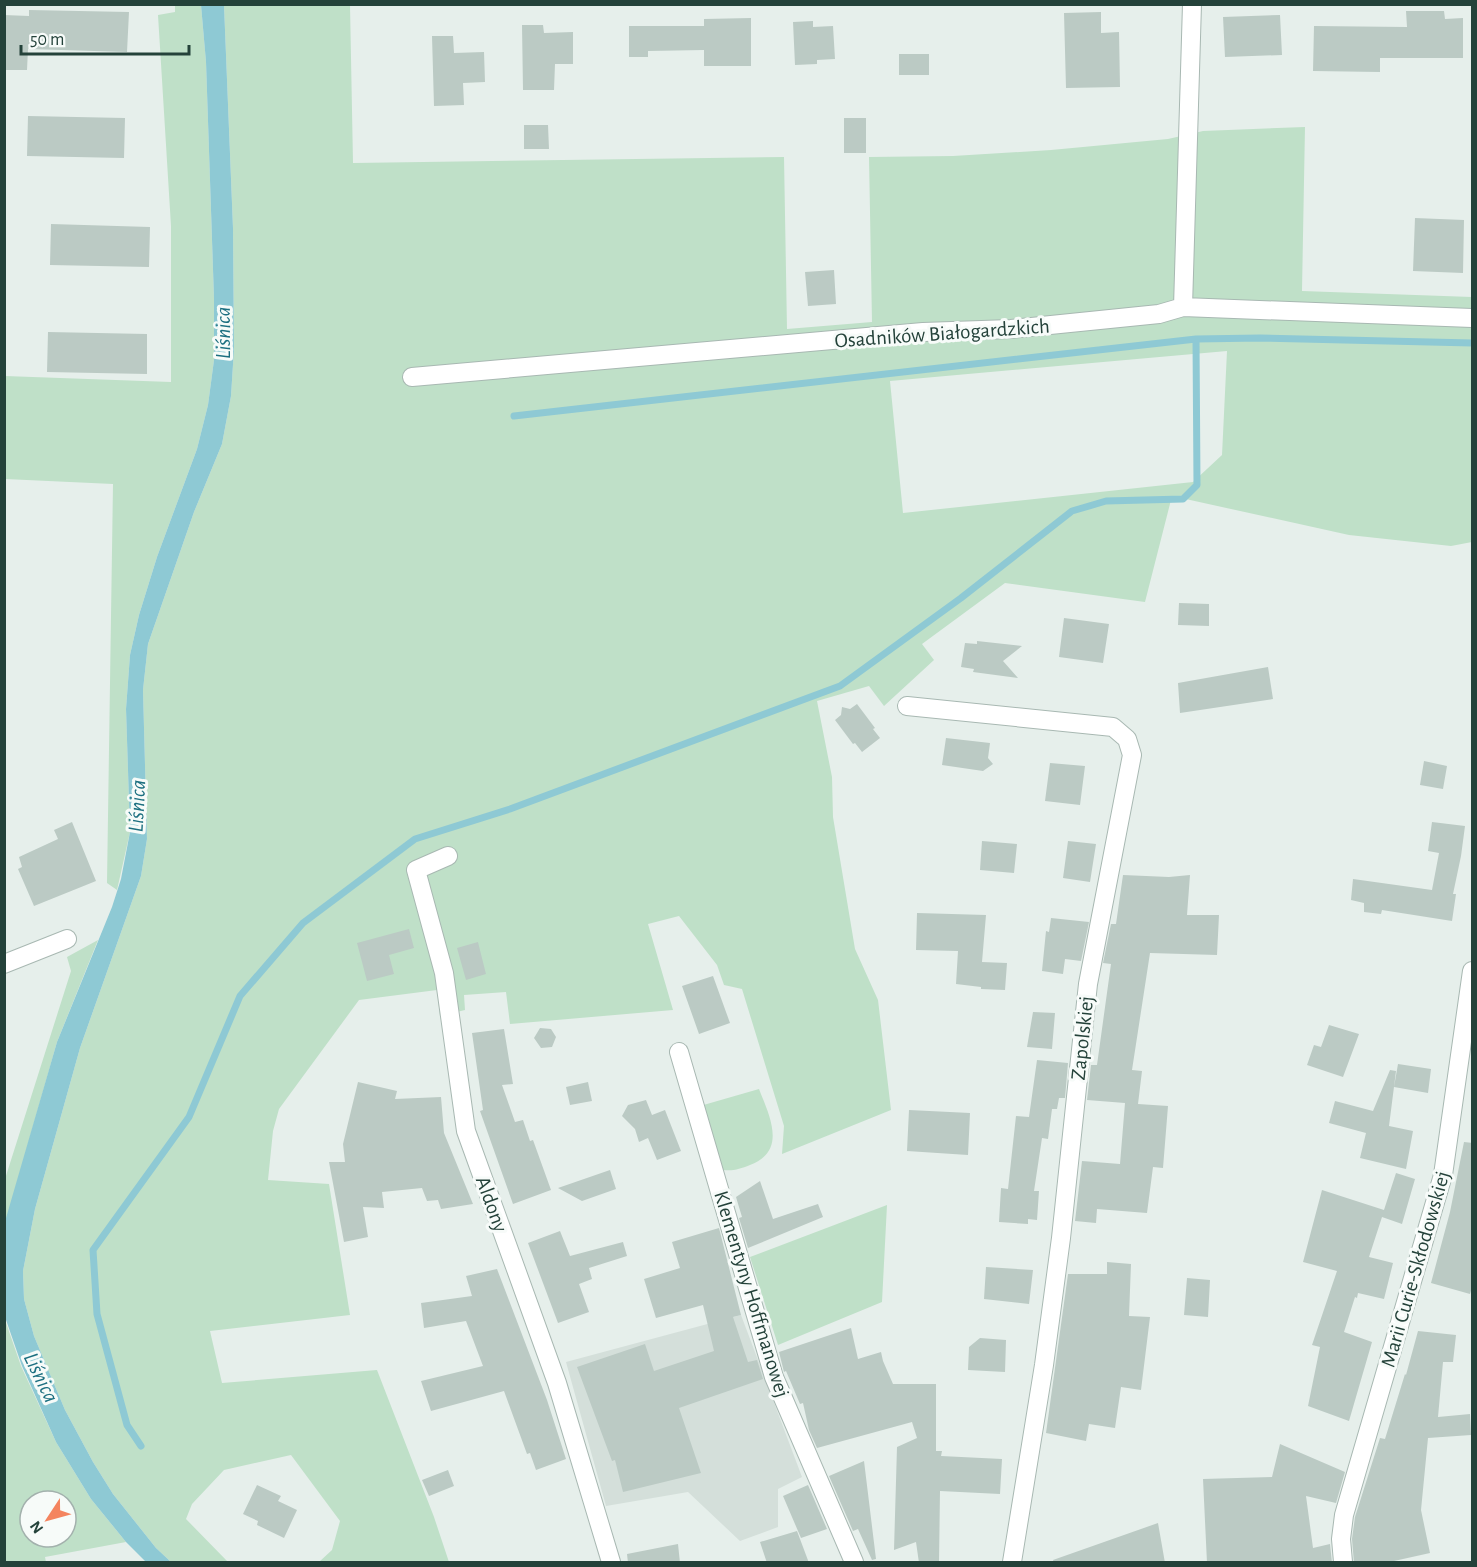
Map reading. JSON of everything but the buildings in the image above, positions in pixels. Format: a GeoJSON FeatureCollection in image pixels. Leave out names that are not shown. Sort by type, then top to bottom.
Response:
{"type":"FeatureCollection","features":[{"type":"Feature","properties":{"kind":"street"},"geometry":{"type":"LineString","coordinates":[[1183,307],[1192,4]]}},
{"type":"Feature","properties":{"kind":"street","name":"Osadników Białogardzkich"},"geometry":{"type":"LineString","coordinates":[[412,377],[923,332],[1011,329],[1159,314],[1183,307],[1473,318]]}},
{"type":"Feature","properties":{"kind":"street","name":"Zapolskiej"},"geometry":{"type":"LineString","coordinates":[[907,706],[1113,727],[1127,739],[1132,754],[1088,984],[1058,1261],[1044,1365],[1012,1563]]}},
{"type":"Feature","properties":{"kind":"street","name":"Aldony"},"geometry":{"type":"LineString","coordinates":[[448,856],[416,870],[444,973],[466,1131],[557,1383],[611,1563]]}},
{"type":"Feature","properties":{"kind":"street"},"geometry":{"type":"LineString","coordinates":[[4,964],[67,939]]}},
{"type":"Feature","properties":{"kind":"street","name":"Marii Curie-Skłodowskiej"},"geometry":{"type":"LineString","coordinates":[[1343,1563],[1341,1539],[1344,1515],[1443,1175],[1473,971]]}},
{"type":"Feature","properties":{"kind":"street","name":"Klementyny Hoffmanowej"},"geometry":{"type":"LineString","coordinates":[[679,1052],[774,1377],[854,1563]]}},
{"type":"Feature","properties":{"kind":"shaded area"},"geometry":{"type":"Polygon","coordinates":[[[741,1315],[802,1477],[778,1489],[778,1527],[740,1541],[688,1492],[606,1506],[566,1362],[741,1315]]]}},
{"type":"Feature","properties":{"kind":"green space"},"geometry":{"type":"Polygon","coordinates":[[[175,5],[201,5],[206,62],[214,360],[208,405],[197,449],[157,557],[139,615],[130,655],[126,709],[130,832],[117,890],[107,883],[113,484],[5,479],[5,376],[171,382],[171,226],[158,15],[175,12],[175,5]]]}},
{"type":"Feature","properties":{"kind":"green space"},"geometry":{"type":"Polygon","coordinates":[[[224,5],[350,5],[353,163],[784,157],[787,329],[872,322],[869,157],[953,156],[1051,150],[1168,139],[1203,131],[1305,127],[1302,291],[1472,297],[1472,542],[1451,546],[1349,535],[1172,496],[1145,602],[1005,583],[922,644],[934,660],[884,706],[869,686],[817,701],[832,777],[833,817],[855,949],[878,1000],[891,1110],[782,1154],[784,1126],[742,989],[724,985],[717,965],[679,916],[648,924],[673,1010],[510,1024],[506,992],[464,995],[465,1010],[440,1016],[437,990],[359,1000],[279,1109],[273,1131],[268,1180],[329,1184],[350,1315],[210,1331],[222,1383],[377,1370],[449,1562],[319,1562],[332,1550],[340,1521],[291,1455],[224,1470],[192,1504],[186,1519],[228,1562],[171,1562],[156,1548],[113,1494],[93,1462],[65,1410],[34,1336],[24,1299],[23,1271],[35,1209],[80,1048],[141,876],[147,839],[143,690],[148,644],[194,512],[222,444],[231,396],[234,349],[233,228],[224,5]],[[1227,351],[890,381],[903,513],[1193,482],[1222,455],[1227,351]]]}},
{"type":"Feature","properties":{"kind":"green space"},"geometry":{"type":"Polygon","coordinates":[[[98,940],[57,1042],[5,1225],[5,1179],[71,971],[67,957],[98,940]]]}},
{"type":"Feature","properties":{"kind":"green space"},"geometry":{"type":"Polygon","coordinates":[[[759,1089],[771,1121],[772,1142],[769,1151],[762,1159],[750,1165],[723,1170],[700,1106],[759,1089]]]}},
{"type":"Feature","properties":{"kind":"green space"},"geometry":{"type":"Polygon","coordinates":[[[887,1205],[882,1302],[778,1345],[750,1257],[887,1205]]]}},
{"type":"Feature","properties":{"kind":"green space"},"geometry":{"type":"Polygon","coordinates":[[[4,1317],[21,1366],[56,1442],[91,1499],[126,1542],[45,1557],[46,1562],[5,1562],[4,1317]]]}},
{"type":"Feature","properties":{"kind":"water","name":"Liśnica"},"geometry":{"type":"Polygon","coordinates":[[[201,5],[224,5],[233,228],[234,349],[231,396],[222,444],[194,512],[148,644],[143,690],[147,839],[141,876],[80,1048],[35,1209],[23,1271],[24,1299],[34,1336],[65,1410],[113,1494],[156,1548],[171,1562],[146,1562],[126,1542],[91,1499],[56,1442],[22,1366],[5,1317],[4,1225],[57,1042],[112,907],[121,879],[130,832],[126,709],[130,655],[139,615],[157,557],[197,449],[208,405],[214,360],[214,299],[206,62],[201,5]]]}},
{"type":"Feature","properties":{"kind":"waterway"},"geometry":{"type":"LineString","coordinates":[[514,416],[1196,339],[1260,338],[1472,343]]}},
{"type":"Feature","properties":{"kind":"waterway"},"geometry":{"type":"LineString","coordinates":[[141,1446],[127,1425],[97,1314],[93,1250],[189,1117],[240,996],[303,923],[415,839],[510,809],[840,686],[961,598],[1072,511],[1106,501],[1183,499],[1197,485],[1196,339]]}}]}
